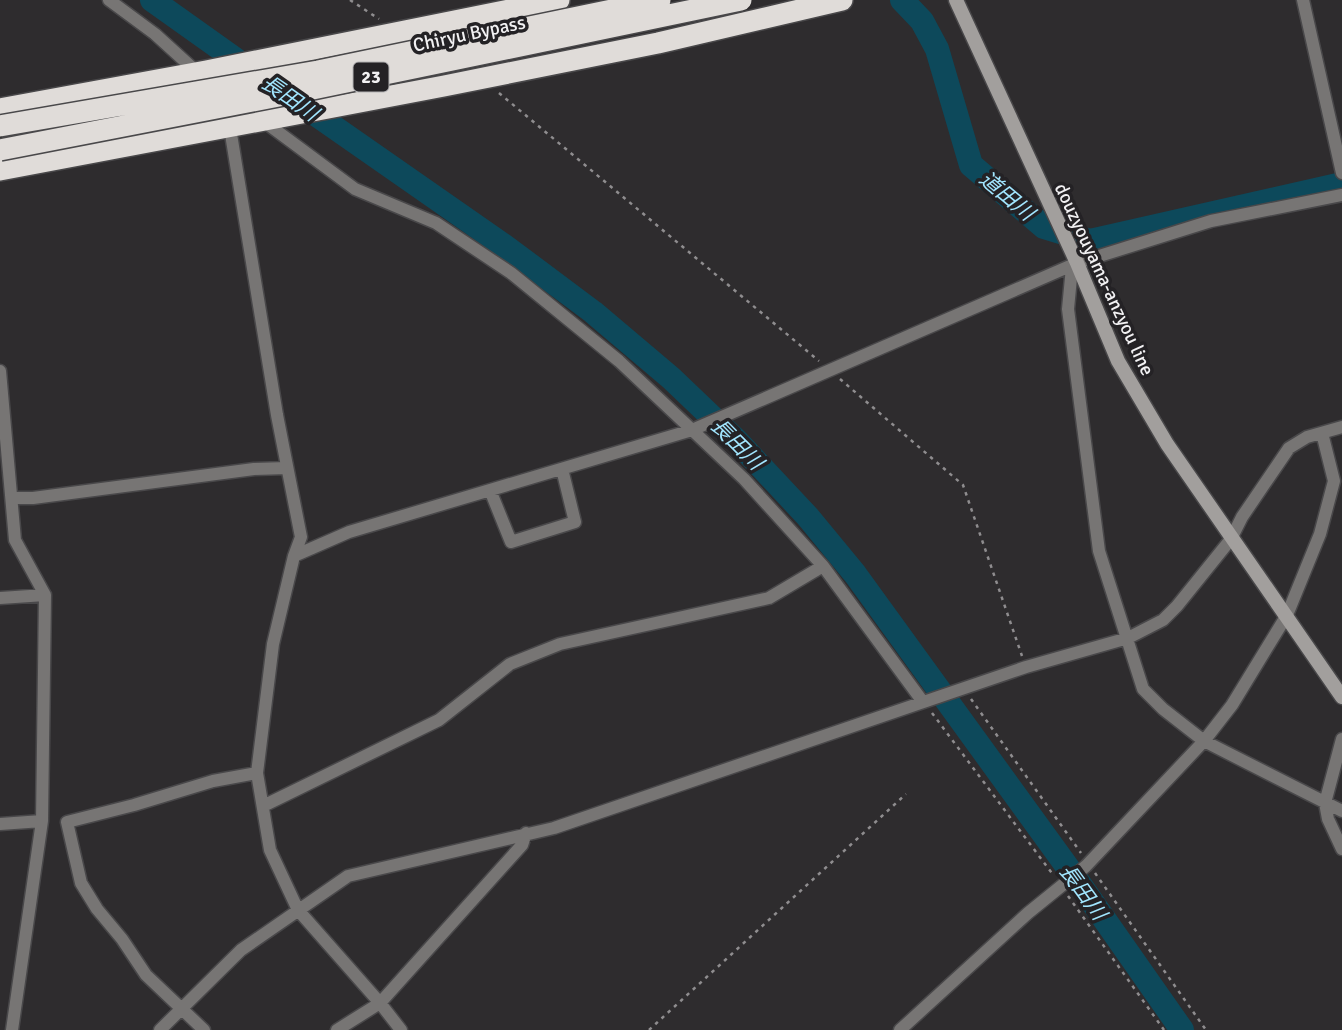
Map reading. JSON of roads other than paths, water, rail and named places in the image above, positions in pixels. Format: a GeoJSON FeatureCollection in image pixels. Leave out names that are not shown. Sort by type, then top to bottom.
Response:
{"type":"FeatureCollection","features":[{"type":"Feature","properties":{"kind":"highway","name":"23"},"geometry":{"type":"LineString","coordinates":[[0,109],[559,0]]}},
{"type":"Feature","properties":{"kind":"highway","name":"Chiryu Bypass"},"geometry":{"type":"LineString","coordinates":[[0,126],[317,71],[660,0]]}},
{"type":"Feature","properties":{"kind":"highway","name":"Chiryu Bypass"},"geometry":{"type":"LineString","coordinates":[[0,150],[298,92],[741,0]]}},
{"type":"Feature","properties":{"kind":"highway","name":"23"},"geometry":{"type":"LineString","coordinates":[[0,170],[294,116],[631,48],[842,0]]}},
{"type":"Feature","properties":{"kind":"main road","name":"douzyouyama-anzyou line"},"geometry":{"type":"LineString","coordinates":[[956,0],[1118,361],[1167,444],[1342,695]]}},
{"type":"Feature","properties":{"kind":"street"},"geometry":{"type":"LineString","coordinates":[[109,0],[355,189],[436,223],[512,273],[619,361],[744,479],[823,566],[923,702]]}},
{"type":"Feature","properties":{"kind":"street"},"geometry":{"type":"LineString","coordinates":[[1303,0],[1342,173]]}},
{"type":"Feature","properties":{"kind":"street"},"geometry":{"type":"LineString","coordinates":[[230,128],[301,537],[273,645],[257,773],[270,850],[298,910],[401,1030]]}},
{"type":"Feature","properties":{"kind":"street"},"geometry":{"type":"LineString","coordinates":[[294,556],[349,532],[692,430],[1075,265],[1211,221],[1342,195]]}},
{"type":"Feature","properties":{"kind":"street"},"geometry":{"type":"LineString","coordinates":[[1075,265],[1068,309],[1099,551],[1143,689],[1163,709],[1204,741],[1342,811]]}},
{"type":"Feature","properties":{"kind":"street"},"geometry":{"type":"LineString","coordinates":[[0,371],[15,540],[45,595],[42,821],[12,1030]]}},
{"type":"Feature","properties":{"kind":"street"},"geometry":{"type":"LineString","coordinates":[[160,1030],[241,950],[348,876],[554,828],[1026,667],[1128,638],[1163,620],[1177,606],[1231,539],[1242,517],[1289,448],[1298,441],[1342,427]]}},
{"type":"Feature","properties":{"kind":"street"},"geometry":{"type":"LineString","coordinates":[[900,1030],[1060,885],[1086,866],[1204,741],[1232,705],[1287,615],[1320,534],[1334,481],[1322,433]]}},
{"type":"Feature","properties":{"kind":"street"},"geometry":{"type":"LineString","coordinates":[[12,498],[33,498],[254,469],[287,468]]}},
{"type":"Feature","properties":{"kind":"street"},"geometry":{"type":"LineString","coordinates":[[490,490],[511,542],[575,522],[562,469]]}},
{"type":"Feature","properties":{"kind":"street"},"geometry":{"type":"LineString","coordinates":[[264,806],[439,720],[510,664],[560,644],[769,598],[823,566]]}},
{"type":"Feature","properties":{"kind":"street"},"geometry":{"type":"LineString","coordinates":[[0,598],[45,595]]}},
{"type":"Feature","properties":{"kind":"street"},"geometry":{"type":"LineString","coordinates":[[1342,739],[1325,803],[1328,819],[1342,849]]}},
{"type":"Feature","properties":{"kind":"street"},"geometry":{"type":"LineString","coordinates":[[204,1030],[146,975],[81,883],[67,822],[213,781],[257,773]]}},
{"type":"Feature","properties":{"kind":"street"},"geometry":{"type":"LineString","coordinates":[[0,824],[42,821]]}},
{"type":"Feature","properties":{"kind":"street"},"geometry":{"type":"LineString","coordinates":[[337,1030],[380,1003],[522,845],[526,833]]}},
{"type":"Feature","properties":{"kind":"waterway","name":"長田川"},"geometry":{"type":"LineString","coordinates":[[152,0],[256,74]]}},
{"type":"Feature","properties":{"kind":"waterway","name":"道田川"},"geometry":{"type":"LineString","coordinates":[[902,0],[922,21],[937,49],[971,165],[1044,227],[1090,241],[1342,184]]}},
{"type":"Feature","properties":{"kind":"waterway","name":"長田川"},"geometry":{"type":"LineString","coordinates":[[298,102],[506,247],[593,312],[671,378],[737,441],[808,517],[855,574],[1182,1030]]}}]}
